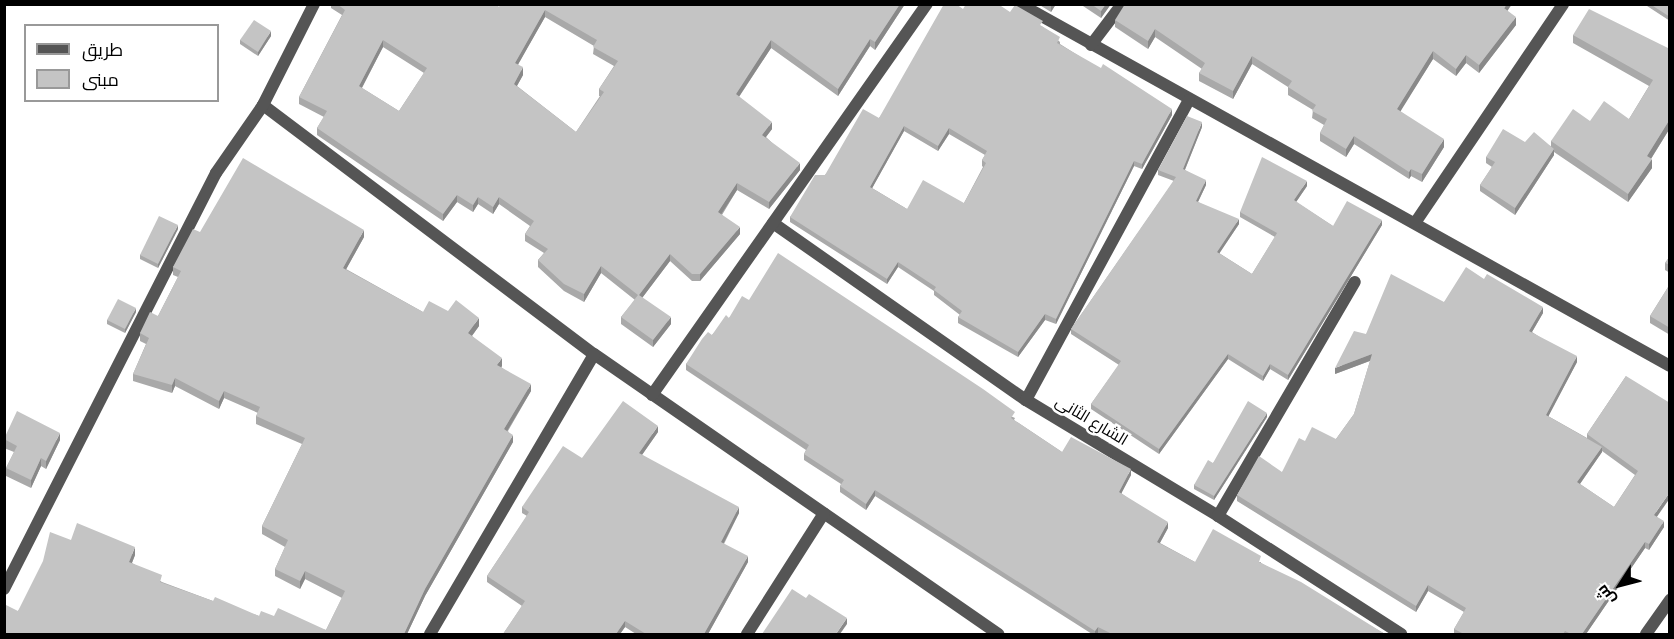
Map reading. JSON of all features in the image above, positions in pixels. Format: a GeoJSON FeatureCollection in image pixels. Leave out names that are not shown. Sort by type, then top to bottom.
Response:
{"type":"FeatureCollection","features":[{"type":"Feature","properties":{"kind":"street"},"geometry":{"type":"LineString","coordinates":[[4,589],[216,173],[263,105],[314,4]]}},
{"type":"Feature","properties":{"kind":"street"},"geometry":{"type":"LineString","coordinates":[[652,395],[927,4]]}},
{"type":"Feature","properties":{"kind":"street"},"geometry":{"type":"LineString","coordinates":[[1020,4],[1670,366]]}},
{"type":"Feature","properties":{"kind":"street"},"geometry":{"type":"LineString","coordinates":[[1091,45],[1122,4]]}},
{"type":"Feature","properties":{"kind":"street"},"geometry":{"type":"LineString","coordinates":[[1415,223],[1563,4]]}},
{"type":"Feature","properties":{"kind":"street"},"geometry":{"type":"LineString","coordinates":[[1026,400],[1190,100]]}},
{"type":"Feature","properties":{"kind":"street"},"geometry":{"type":"LineString","coordinates":[[263,105],[594,354],[998,634]]}},
{"type":"Feature","properties":{"kind":"street","name":"الشارع الثانى"},"geometry":{"type":"LineString","coordinates":[[773,223],[1026,400],[1218,516],[1401,634]]}},
{"type":"Feature","properties":{"kind":"street"},"geometry":{"type":"LineString","coordinates":[[1218,516],[1355,282]]}},
{"type":"Feature","properties":{"kind":"street"},"geometry":{"type":"LineString","coordinates":[[430,634],[594,354]]}},
{"type":"Feature","properties":{"kind":"street"},"geometry":{"type":"LineString","coordinates":[[747,634],[824,513]]}},
{"type":"Feature","properties":{"kind":"street"},"geometry":{"type":"LineString","coordinates":[[1646,634],[1670,600]]}},
{"type":"Feature","properties":{"kind":"building"},"geometry":{"type":"Polygon","coordinates":[[[337,4],[494,4],[499,7],[500,4],[900,4],[875,42],[870,39],[838,89],[771,40],[736,94],[772,122],[762,135],[800,163],[769,202],[737,183],[718,212],[740,227],[700,274],[692,274],[670,254],[639,295],[671,317],[653,340],[621,317],[638,295],[601,266],[584,294],[564,284],[538,260],[548,249],[525,234],[534,221],[499,197],[493,207],[478,197],[473,205],[457,195],[443,214],[317,128],[327,111],[299,97],[345,10],[337,4]],[[545,10],[515,63],[523,67],[514,84],[576,132],[604,92],[599,89],[618,61],[593,47],[597,40],[545,10]],[[383,40],[359,86],[399,111],[427,68],[383,40]]]}},
{"type":"Feature","properties":{"kind":"building"},"geometry":{"type":"Polygon","coordinates":[[[944,4],[956,4],[963,9],[966,4],[998,4],[1010,12],[1015,5],[1043,21],[1040,25],[1060,37],[1057,43],[1101,68],[1103,64],[1172,109],[1142,164],[1134,161],[1056,319],[1045,314],[1018,352],[958,317],[962,311],[934,290],[936,287],[898,262],[887,279],[790,217],[815,175],[825,175],[863,109],[879,118],[944,4]],[[904,126],[870,187],[907,209],[923,180],[964,203],[986,163],[982,160],[987,151],[949,128],[938,146],[904,126]]]}},
{"type":"Feature","properties":{"kind":"building"},"geometry":{"type":"Polygon","coordinates":[[[1091,4],[1106,4],[1101,11],[1091,4]]]}},
{"type":"Feature","properties":{"kind":"building"},"geometry":{"type":"Polygon","coordinates":[[[1125,4],[1507,4],[1504,8],[1516,17],[1479,65],[1466,55],[1456,69],[1433,51],[1397,109],[1444,139],[1422,174],[1411,169],[1409,172],[1354,136],[1346,149],[1320,133],[1327,119],[1312,111],[1316,105],[1288,87],[1292,81],[1252,56],[1233,91],[1199,73],[1205,63],[1155,29],[1148,41],[1115,20],[1125,4]]]}},
{"type":"Feature","properties":{"kind":"building"},"geometry":{"type":"Polygon","coordinates":[[[1650,4],[1670,4],[1670,17],[1650,4]]]}},
{"type":"Feature","properties":{"kind":"building"},"geometry":{"type":"Polygon","coordinates":[[[1589,9],[1670,49],[1670,119],[1647,156],[1652,159],[1628,194],[1551,141],[1573,109],[1590,121],[1604,101],[1629,119],[1653,80],[1573,35],[1589,9]]]}},
{"type":"Feature","properties":{"kind":"building"},"geometry":{"type":"Polygon","coordinates":[[[254,20],[271,31],[258,52],[240,40],[254,20]]]}},
{"type":"Feature","properties":{"kind":"building"},"geometry":{"type":"Polygon","coordinates":[[[1187,116],[1202,122],[1183,169],[1206,180],[1196,201],[1239,219],[1217,252],[1252,274],[1277,233],[1240,212],[1262,157],[1307,181],[1294,200],[1333,226],[1347,201],[1382,220],[1288,375],[1270,364],[1263,376],[1228,354],[1159,449],[1091,404],[1121,361],[1071,329],[1176,177],[1158,170],[1187,116]]]}},
{"type":"Feature","properties":{"kind":"building"},"geometry":{"type":"Polygon","coordinates":[[[1503,129],[1525,142],[1534,132],[1554,149],[1515,208],[1480,185],[1495,162],[1486,157],[1503,129]]]}},
{"type":"Feature","properties":{"kind":"building"},"geometry":{"type":"Polygon","coordinates":[[[243,158],[364,230],[343,268],[423,312],[429,301],[448,311],[456,300],[479,318],[468,333],[502,358],[497,365],[531,384],[504,429],[513,435],[425,589],[404,634],[4,634],[4,604],[18,611],[43,561],[50,532],[71,540],[77,523],[135,547],[129,562],[162,575],[160,582],[213,601],[215,597],[259,616],[261,611],[274,616],[278,608],[326,630],[345,591],[305,571],[300,581],[275,569],[288,540],[262,526],[305,438],[256,416],[260,407],[224,391],[219,401],[175,378],[172,385],[133,374],[149,338],[140,333],[150,312],[158,316],[181,271],[173,267],[193,229],[200,232],[243,158]]]}},
{"type":"Feature","properties":{"kind":"building"},"geometry":{"type":"Polygon","coordinates":[[[159,216],[178,225],[158,264],[140,255],[159,216]]]}},
{"type":"Feature","properties":{"kind":"building"},"geometry":{"type":"Polygon","coordinates":[[[778,253],[983,389],[1015,412],[1011,418],[1062,452],[1071,437],[1131,469],[1119,492],[1168,522],[1157,542],[1195,562],[1213,529],[1261,556],[1259,562],[1301,582],[1385,634],[1112,634],[1098,627],[1095,631],[875,490],[866,504],[840,486],[844,480],[804,454],[809,445],[686,364],[708,332],[712,335],[726,315],[729,318],[742,296],[749,300],[778,253]]]}},
{"type":"Feature","properties":{"kind":"building"},"geometry":{"type":"Polygon","coordinates":[[[1466,267],[1484,279],[1487,274],[1543,307],[1529,331],[1577,356],[1546,415],[1602,447],[1577,482],[1614,507],[1638,471],[1587,434],[1626,376],[1670,403],[1670,492],[1654,515],[1664,521],[1649,544],[1645,542],[1582,634],[1571,634],[1565,631],[1563,634],[1464,634],[1454,629],[1466,608],[1428,585],[1416,606],[1237,495],[1259,456],[1282,472],[1299,438],[1305,441],[1312,427],[1336,439],[1354,414],[1372,354],[1335,368],[1354,331],[1366,334],[1391,274],[1444,302],[1466,267]]]}},
{"type":"Feature","properties":{"kind":"building"},"geometry":{"type":"Polygon","coordinates":[[[1670,284],[1670,328],[1650,316],[1670,284]]]}},
{"type":"Feature","properties":{"kind":"building"},"geometry":{"type":"Polygon","coordinates":[[[118,299],[136,308],[125,329],[107,320],[118,299]]]}},
{"type":"Feature","properties":{"kind":"building"},"geometry":{"type":"Polygon","coordinates":[[[623,401],[658,426],[639,453],[739,507],[721,542],[748,556],[704,634],[646,634],[625,621],[616,634],[503,634],[525,601],[487,576],[529,512],[522,507],[563,446],[582,458],[623,401]]]}},
{"type":"Feature","properties":{"kind":"building"},"geometry":{"type":"Polygon","coordinates":[[[1248,401],[1267,413],[1214,496],[1194,485],[1208,460],[1213,463],[1248,401]]]}},
{"type":"Feature","properties":{"kind":"building"},"geometry":{"type":"Polygon","coordinates":[[[17,411],[60,433],[46,461],[41,458],[31,480],[6,468],[17,446],[4,439],[17,411]]]}},
{"type":"Feature","properties":{"kind":"building"},"geometry":{"type":"Polygon","coordinates":[[[792,589],[806,598],[809,594],[847,618],[836,634],[762,634],[792,589]]]}}]}
